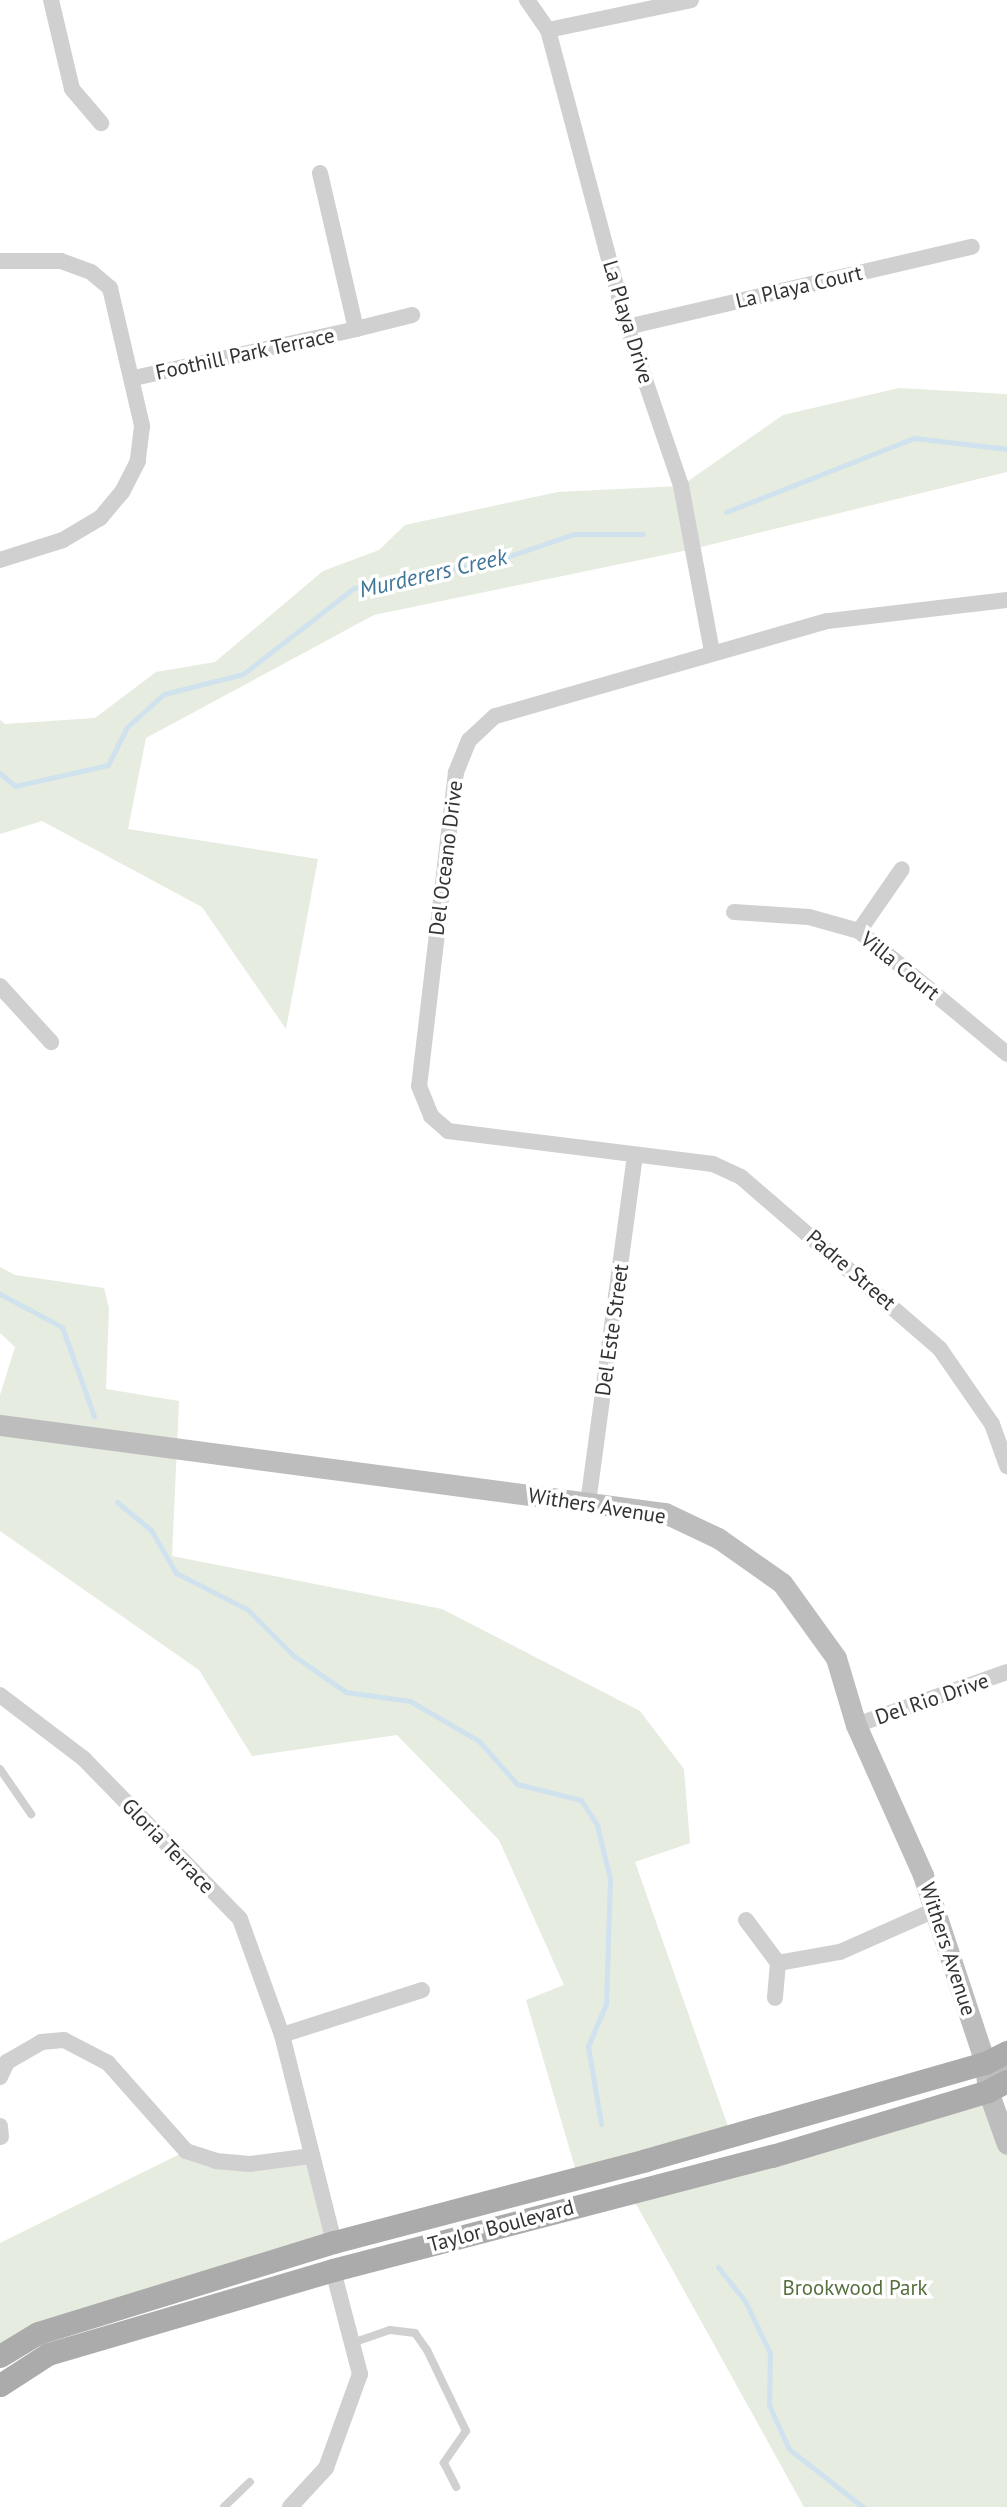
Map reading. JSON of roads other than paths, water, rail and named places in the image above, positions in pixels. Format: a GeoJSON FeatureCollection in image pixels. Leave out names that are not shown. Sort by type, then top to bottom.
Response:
{"type":"FeatureCollection","features":[{"type":"Feature","properties":{"kind":"main road","name":"Taylor Boulevard"},"geometry":{"type":"LineString","coordinates":[[0,2356],[38,2333],[334,2242],[985,2063],[1007,2052]]}},
{"type":"Feature","properties":{"kind":"main road","name":"Taylor Boulevard"},"geometry":{"type":"LineString","coordinates":[[0,2385],[48,2354],[333,2270],[772,2156],[1001,2083]]}},
{"type":"Feature","properties":{"kind":"street"},"geometry":{"type":"LineString","coordinates":[[51,0],[72,89],[101,123]]}},
{"type":"Feature","properties":{"kind":"street","name":"La Playa Drive"},"geometry":{"type":"LineString","coordinates":[[527,0],[548,30],[627,327],[681,486],[712,651]]}},
{"type":"Feature","properties":{"kind":"street"},"geometry":{"type":"LineString","coordinates":[[548,30],[691,0]]}},
{"type":"Feature","properties":{"kind":"street","name":"Foothill Park Terrace"},"geometry":{"type":"LineString","coordinates":[[320,173],[356,329]]}},
{"type":"Feature","properties":{"kind":"street","name":"La Playa Court"},"geometry":{"type":"LineString","coordinates":[[627,327],[972,247]]}},
{"type":"Feature","properties":{"kind":"street"},"geometry":{"type":"LineString","coordinates":[[0,261],[61,261],[91,272],[110,288],[134,379],[141,438],[138,461],[122,492],[100,518],[63,540],[0,560]]}},
{"type":"Feature","properties":{"kind":"street","name":"Foothill Park Terrace"},"geometry":{"type":"LineString","coordinates":[[134,379],[412,316]]}},
{"type":"Feature","properties":{"kind":"street","name":"Del Oceano Drive"},"geometry":{"type":"LineString","coordinates":[[635,1157],[448,1131],[431,1116],[424,1101],[419,1086],[456,772],[469,740],[495,716],[712,651],[827,621],[1007,600]]}},
{"type":"Feature","properties":{"kind":"street"},"geometry":{"type":"LineString","coordinates":[[859,931],[902,869]]}},
{"type":"Feature","properties":{"kind":"street","name":"Villa Court"},"geometry":{"type":"LineString","coordinates":[[734,912],[809,917],[859,931],[1007,1054]]}},
{"type":"Feature","properties":{"kind":"street"},"geometry":{"type":"LineString","coordinates":[[0,986],[51,1042]]}},
{"type":"Feature","properties":{"kind":"street","name":"Padre Street"},"geometry":{"type":"LineString","coordinates":[[635,1157],[713,1164],[741,1177],[813,1236],[940,1349],[992,1424],[1007,1466]]}},
{"type":"Feature","properties":{"kind":"street","name":"Del Este Street"},"geometry":{"type":"LineString","coordinates":[[588,1503],[635,1157]]}},
{"type":"Feature","properties":{"kind":"street","name":"Withers Avenue"},"geometry":{"type":"LineString","coordinates":[[0,1425],[665,1513],[718,1538],[782,1583],[836,1658],[856,1725],[935,1910],[985,2063],[1001,2083],[1007,2144]]}},
{"type":"Feature","properties":{"kind":"street","name":"Del Rio Drive"},"geometry":{"type":"LineString","coordinates":[[856,1725],[1007,1672]]}},
{"type":"Feature","properties":{"kind":"street","name":"Gloria Terrace"},"geometry":{"type":"LineString","coordinates":[[0,1695],[84,1759],[240,1919],[282,2035],[334,2242]]}},
{"type":"Feature","properties":{"kind":"street"},"geometry":{"type":"LineString","coordinates":[[778,1963],[840,1952],[935,1910]]}},
{"type":"Feature","properties":{"kind":"street"},"geometry":{"type":"LineString","coordinates":[[746,1920],[778,1963],[775,1998]]}},
{"type":"Feature","properties":{"kind":"street"},"geometry":{"type":"LineString","coordinates":[[282,2035],[422,1990]]}},
{"type":"Feature","properties":{"kind":"street"},"geometry":{"type":"LineString","coordinates":[[0,2077],[7,2062],[41,2042],[64,2040],[108,2063],[187,2151],[216,2161],[250,2164],[311,2156]]}},
{"type":"Feature","properties":{"kind":"street"},"geometry":{"type":"LineString","coordinates":[[0,2126],[1,2137]]}},
{"type":"Feature","properties":{"kind":"street"},"geometry":{"type":"LineString","coordinates":[[289,2507],[326,2468],[359,2374],[333,2270]]}},
{"type":"Feature","properties":{"kind":"lane"},"geometry":{"type":"LineString","coordinates":[[0,1769],[31,1814]]}},
{"type":"Feature","properties":{"kind":"lane"},"geometry":{"type":"LineString","coordinates":[[352,2343],[390,2330],[415,2333],[427,2350],[466,2431],[444,2463],[456,2487]]}},
{"type":"Feature","properties":{"kind":"lane"},"geometry":{"type":"LineString","coordinates":[[224,2507],[250,2482]]}},
{"type":"Feature","properties":{"kind":"waterway","name":"Murderers Creek"},"geometry":{"type":"LineString","coordinates":[[726,512],[914,438],[1007,449]]}},
{"type":"Feature","properties":{"kind":"waterway","name":"Murderers Creek"},"geometry":{"type":"LineString","coordinates":[[0,773],[15,786],[108,765],[127,727],[164,694],[243,674],[354,588],[495,561],[574,534],[643,534]]}},
{"type":"Feature","properties":{"kind":"waterway"},"geometry":{"type":"LineString","coordinates":[[0,1294],[62,1327],[94,1416]]}},
{"type":"Feature","properties":{"kind":"waterway"},"geometry":{"type":"LineString","coordinates":[[117,1502],[151,1530],[176,1573],[247,1609],[294,1656],[346,1692],[410,1701],[479,1741],[517,1784],[581,1800],[597,1825],[610,1879],[606,2004],[588,2046],[601,2124]]}},
{"type":"Feature","properties":{"kind":"waterway"},"geometry":{"type":"LineString","coordinates":[[718,2267],[745,2301],[770,2353],[769,2405],[789,2449],[863,2507]]}},
{"type":"Feature","properties":{"kind":"park label","name":"Brookwood Park"},"geometry":{"type":"Point","coordinates":[855,2288]}}]}
